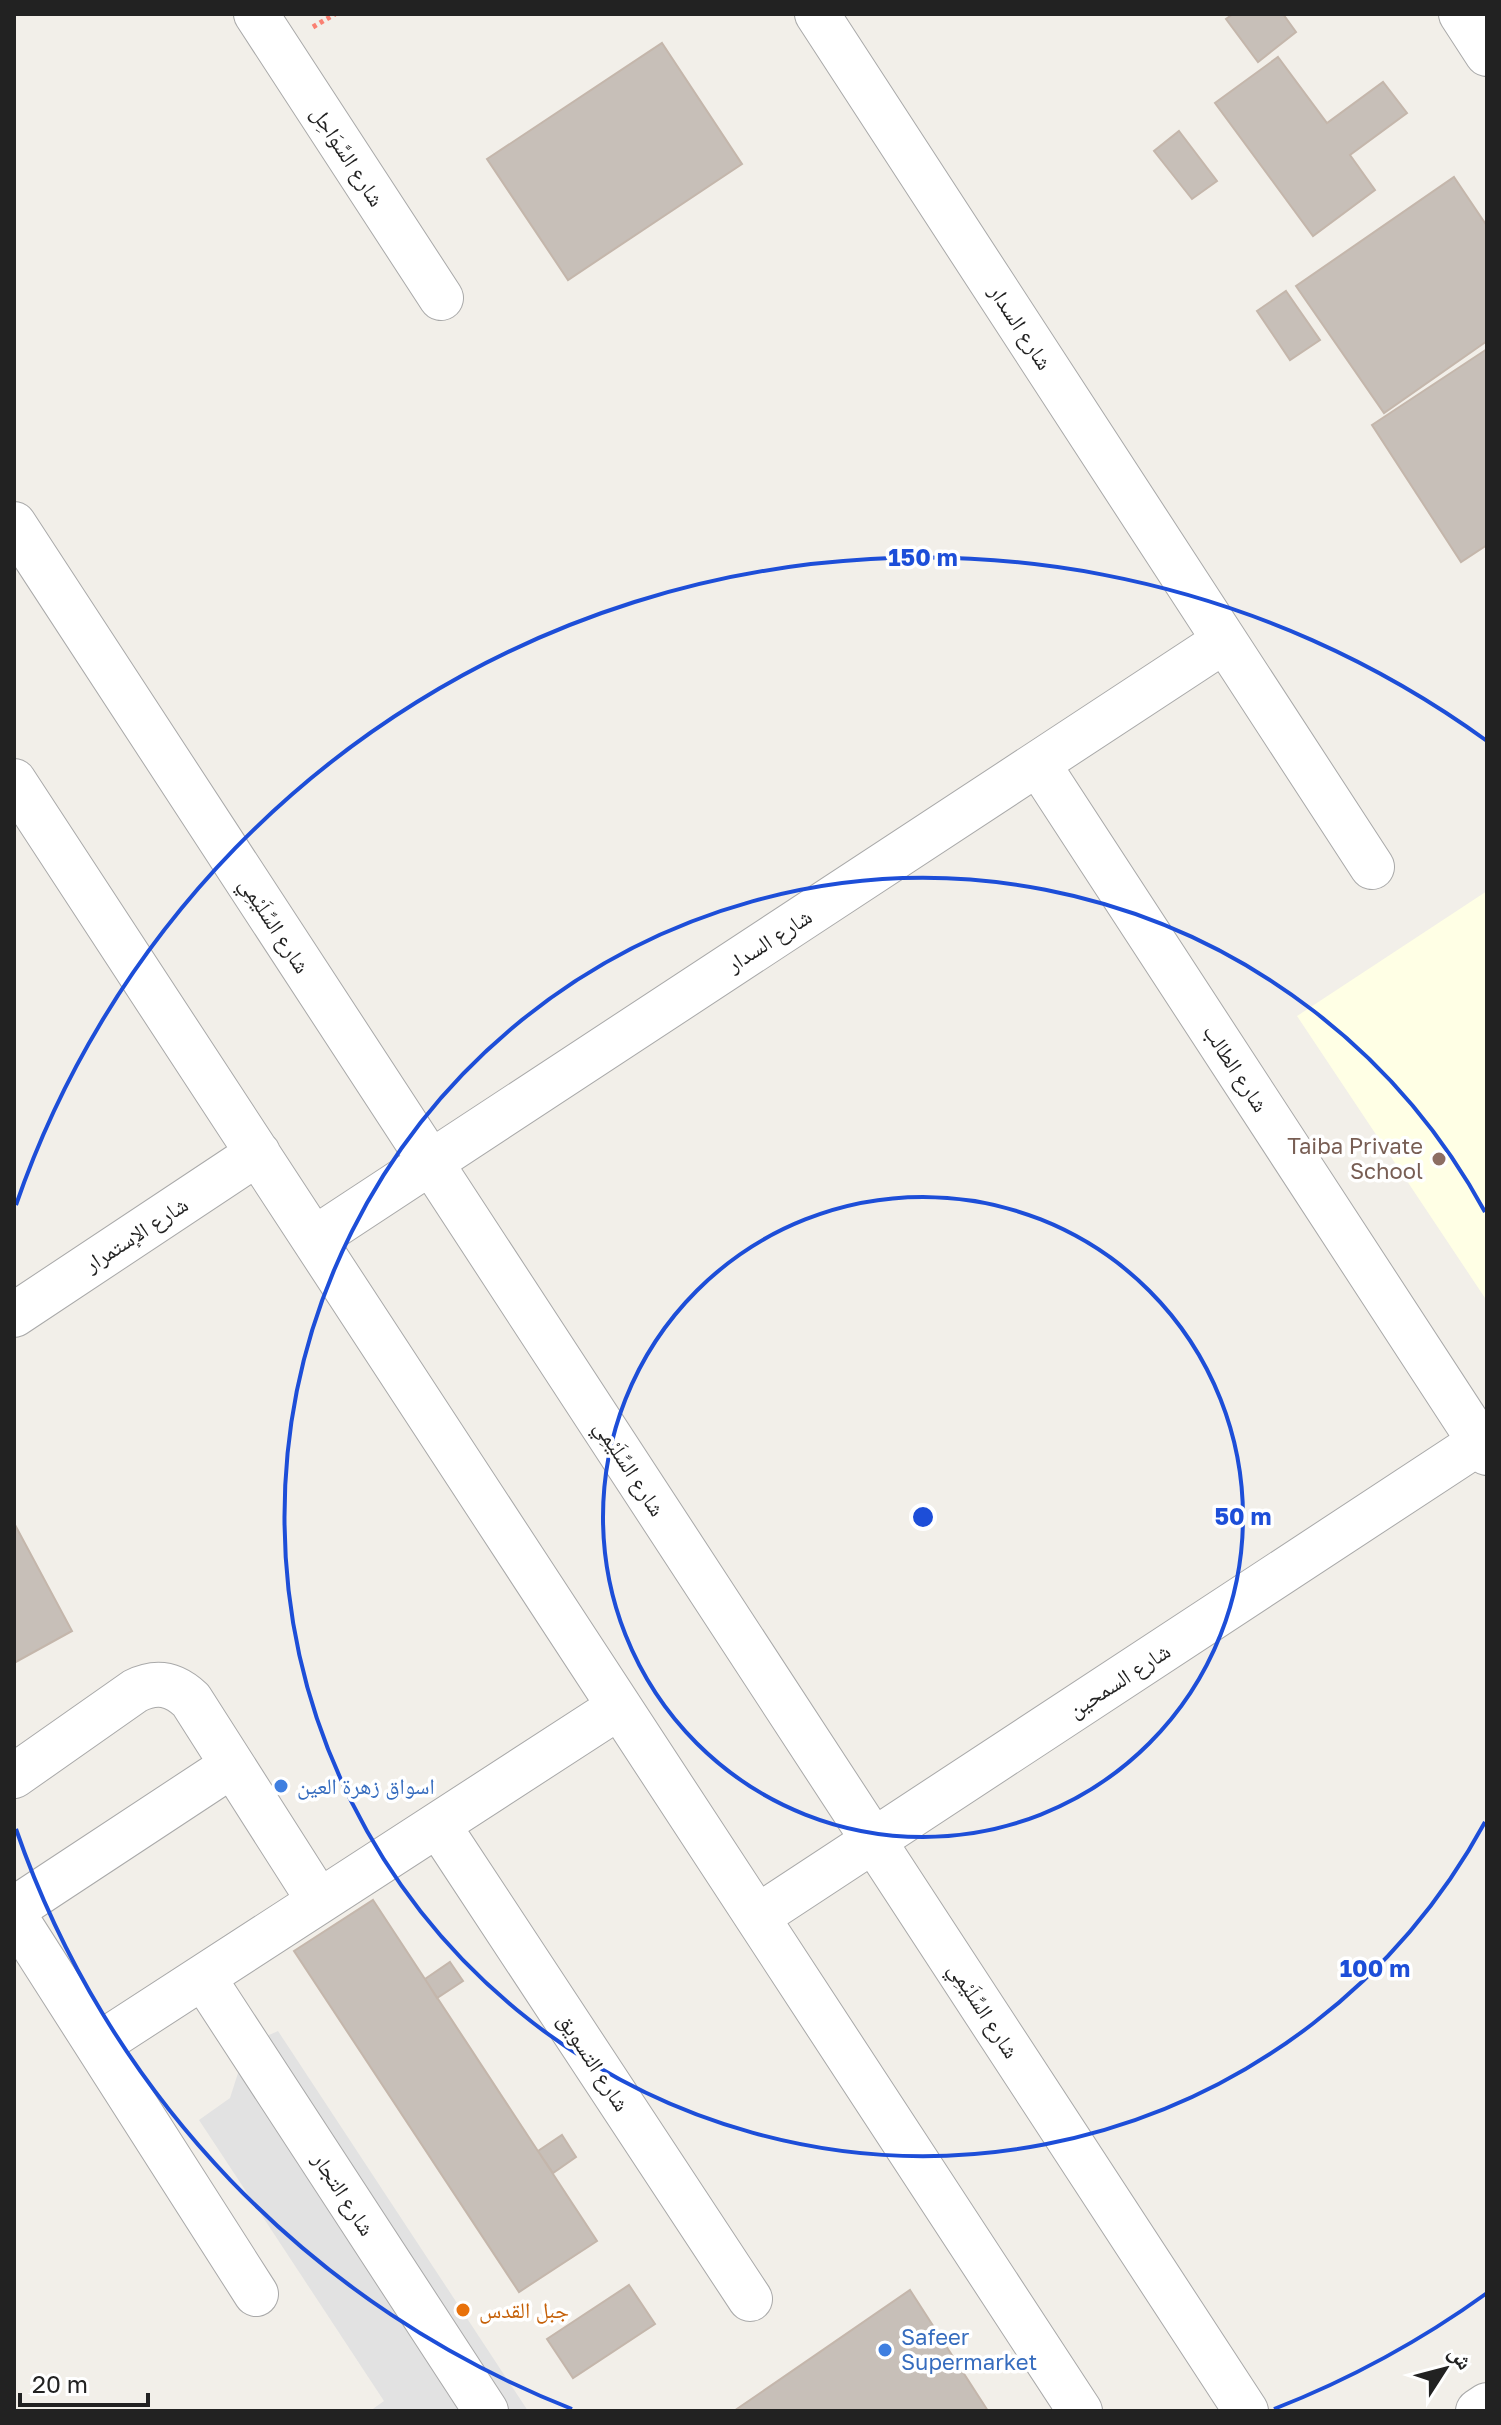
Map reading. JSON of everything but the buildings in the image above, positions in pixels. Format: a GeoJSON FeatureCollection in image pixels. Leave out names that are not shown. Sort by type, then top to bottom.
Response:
{"type":"FeatureCollection","features":[{"type":"Feature","properties":{"kind":"street","name":"شارع السَّوَاحِل"},"geometry":{"type":"LineString","coordinates":[[256,14],[441,298]]}},
{"type":"Feature","properties":{"kind":"street","name":"شارع السدار"},"geometry":{"type":"LineString","coordinates":[[817,14],[1372,867]]}},
{"type":"Feature","properties":{"kind":"street"},"geometry":{"type":"LineString","coordinates":[[1461,14],[1487,54]]}},
{"type":"Feature","properties":{"kind":"street","name":"شارع السِّلَيْمِي"},"geometry":{"type":"LineString","coordinates":[[14,524],[1246,2411]]}},
{"type":"Feature","properties":{"kind":"street","name":"شارع السدار"},"geometry":{"type":"LineString","coordinates":[[314,1239],[1224,641]]}},
{"type":"Feature","properties":{"kind":"street","name":"شارع الطالب"},"geometry":{"type":"LineString","coordinates":[[1038,764],[1483,1448]]}},
{"type":"Feature","properties":{"kind":"street"},"geometry":{"type":"LineString","coordinates":[[14,781],[1080,2411]]}},
{"type":"Feature","properties":{"kind":"street","name":"شارع الإستمرار"},"geometry":{"type":"LineString","coordinates":[[14,1315],[258,1153]]}},
{"type":"Feature","properties":{"kind":"street","name":"شارع السمحين"},"geometry":{"type":"LineString","coordinates":[[757,1917],[1483,1448]]}},
{"type":"Feature","properties":{"kind":"street"},"geometry":{"type":"LineString","coordinates":[[14,1776],[135,1691],[156,1684],[180,1691],[191,1700],[319,1901]]}},
{"type":"Feature","properties":{"kind":"street"},"geometry":{"type":"LineString","coordinates":[[98,2045],[619,1707]]}},
{"type":"Feature","properties":{"kind":"street"},"geometry":{"type":"LineString","coordinates":[[231,1766],[14,1912],[256,2294]]}},
{"type":"Feature","properties":{"kind":"street","name":"شارع التسويق"},"geometry":{"type":"LineString","coordinates":[[438,1825],[750,2299]]}},
{"type":"Feature","properties":{"kind":"street","name":"شارع التجار"},"geometry":{"type":"LineString","coordinates":[[203,1977],[486,2411]]}},
{"type":"Feature","properties":{"kind":"street"},"geometry":{"type":"LineString","coordinates":[[1478,2411],[1487,2405]]}},
{"type":"Feature","properties":{"kind":"shaded area","name":"Taiba Private School"},"geometry":{"type":"Polygon","coordinates":[[[1487,891],[1487,1301],[1297,1016],[1487,891]]]}},
{"type":"Feature","properties":{"kind":"shaded area"},"geometry":{"type":"Polygon","coordinates":[[[278,2031],[528,2411],[370,2411],[384,2401],[199,2120],[230,2098],[247,2045],[278,2031]]]}},
{"type":"Feature","properties":{"kind":"place","name":"Taiba Private School"},"geometry":{"type":"Point","coordinates":[1439,1159]}},
{"type":"Feature","properties":{"kind":"place","name":"اسواق زهرة العين"},"geometry":{"type":"Point","coordinates":[281,1786]}},
{"type":"Feature","properties":{"kind":"place","name":"جبل القدس"},"geometry":{"type":"Point","coordinates":[463,2310]}},
{"type":"Feature","properties":{"kind":"place","name":"Safeer Supermarket"},"geometry":{"type":"Point","coordinates":[885,2350]}}]}
